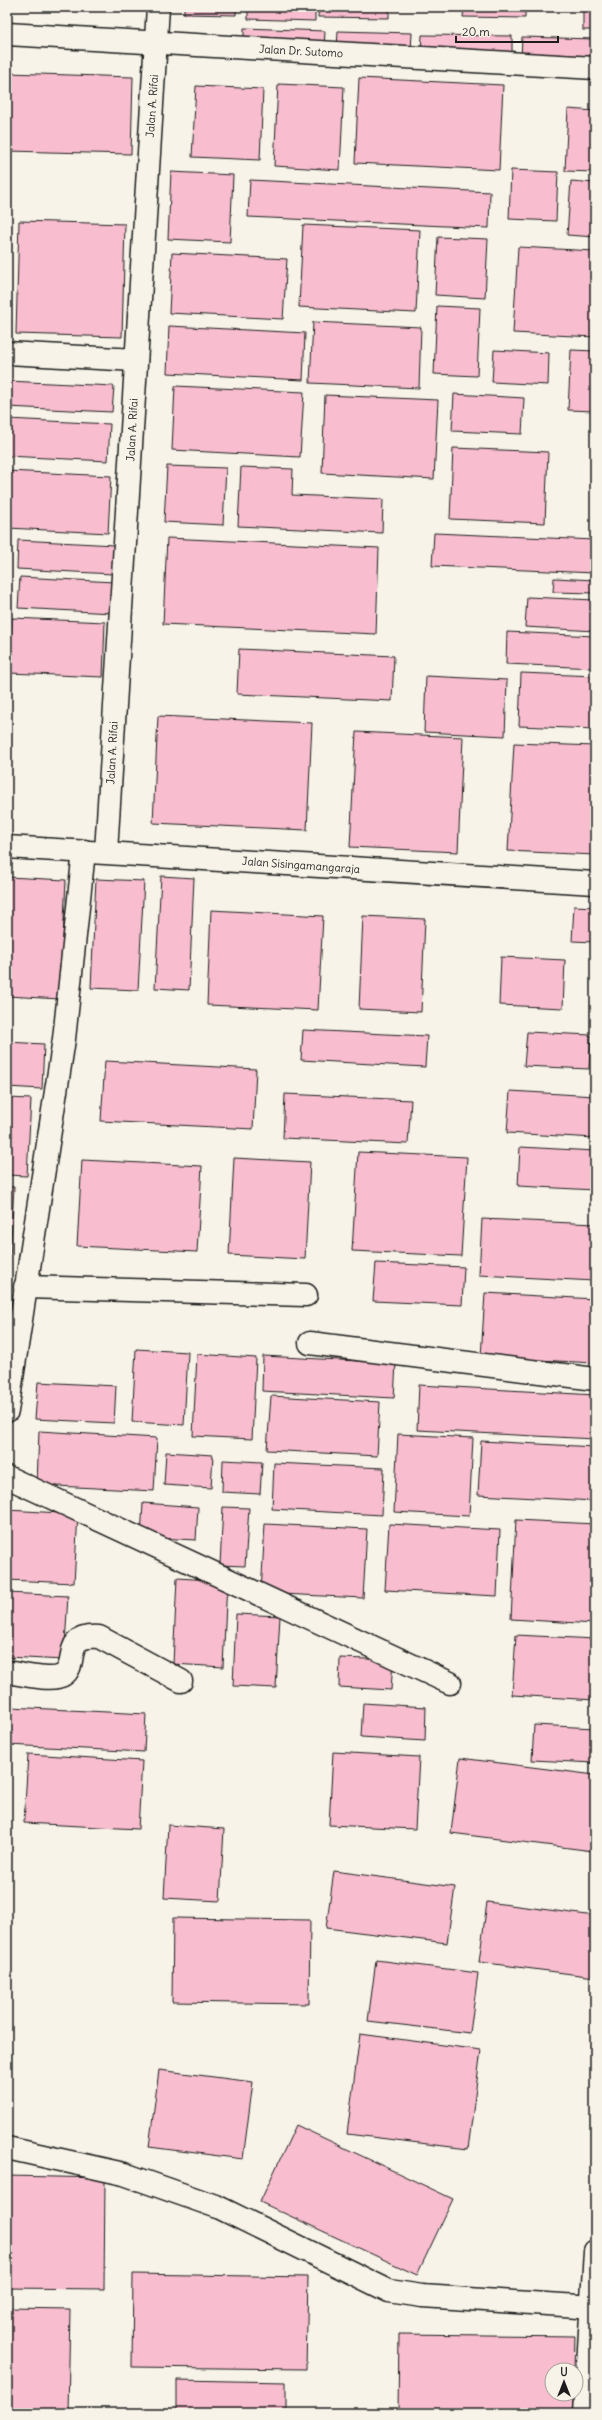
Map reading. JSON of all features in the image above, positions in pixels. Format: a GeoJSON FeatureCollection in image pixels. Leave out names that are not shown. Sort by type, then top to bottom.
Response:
{"type":"FeatureCollection","features":[{"type":"Feature","properties":{"kind":"street","name":"Jalan A. Rifai"},"geometry":{"type":"LineString","coordinates":[[106,852],[158,7]]}},
{"type":"Feature","properties":{"kind":"street","name":"Jalan Dr. Sutomo"},"geometry":{"type":"LineString","coordinates":[[7,34],[595,68]]}},
{"type":"Feature","properties":{"kind":"street"},"geometry":{"type":"LineString","coordinates":[[7,354],[136,360]]}},
{"type":"Feature","properties":{"kind":"street","name":"Jalan Sisingamangaraja"},"geometry":{"type":"LineString","coordinates":[[7,847],[595,883]]}},
{"type":"Feature","properties":{"kind":"street"},"geometry":{"type":"LineString","coordinates":[[7,1411],[64,1038],[84,851]]}},
{"type":"Feature","properties":{"kind":"street"},"geometry":{"type":"LineString","coordinates":[[25,1287],[306,1295]]}},
{"type":"Feature","properties":{"kind":"street"},"geometry":{"type":"LineString","coordinates":[[310,1343],[595,1379]]}},
{"type":"Feature","properties":{"kind":"street"},"geometry":{"type":"LineString","coordinates":[[7,1477],[450,1684]]}},
{"type":"Feature","properties":{"kind":"street"},"geometry":{"type":"LineString","coordinates":[[7,1672],[51,1678],[63,1675],[68,1668],[74,1646],[81,1640],[90,1636],[99,1637],[181,1681]]}},
{"type":"Feature","properties":{"kind":"street"},"geometry":{"type":"LineString","coordinates":[[7,2148],[124,2174],[218,2207],[389,2291],[422,2296],[593,2307]]}},
{"type":"Feature","properties":{"kind":"street"},"geometry":{"type":"LineString","coordinates":[[585,2413],[593,2307],[595,2251]]}},
{"type":"Feature","properties":{"kind":"building"},"geometry":{"type":"Polygon","coordinates":[[[184,7],[236,7],[236,15],[184,14],[184,7]]]}},
{"type":"Feature","properties":{"kind":"building"},"geometry":{"type":"Polygon","coordinates":[[[248,7],[315,7],[315,21],[248,19],[248,7]]]}},
{"type":"Feature","properties":{"kind":"building"},"geometry":{"type":"Polygon","coordinates":[[[319,7],[389,7],[389,18],[318,17],[319,7]]]}},
{"type":"Feature","properties":{"kind":"building"},"geometry":{"type":"Polygon","coordinates":[[[464,7],[525,7],[525,18],[463,17],[464,7]]]}},
{"type":"Feature","properties":{"kind":"building"},"geometry":{"type":"Polygon","coordinates":[[[583,7],[595,7],[595,30],[583,30],[583,7]]]}},
{"type":"Feature","properties":{"kind":"building"},"geometry":{"type":"Polygon","coordinates":[[[244,28],[325,31],[324,48],[244,46],[244,28]]]}},
{"type":"Feature","properties":{"kind":"building"},"geometry":{"type":"Polygon","coordinates":[[[338,31],[412,33],[411,51],[337,49],[338,31]]]}},
{"type":"Feature","properties":{"kind":"building"},"geometry":{"type":"Polygon","coordinates":[[[422,35],[512,36],[512,57],[421,55],[422,35]]]}},
{"type":"Feature","properties":{"kind":"building"},"geometry":{"type":"Polygon","coordinates":[[[522,37],[595,39],[595,61],[521,59],[522,37]]]}},
{"type":"Feature","properties":{"kind":"building"},"geometry":{"type":"Polygon","coordinates":[[[7,73],[133,77],[131,154],[7,151],[7,73]]]}},
{"type":"Feature","properties":{"kind":"building"},"geometry":{"type":"Polygon","coordinates":[[[359,78],[503,85],[499,170],[355,163],[359,78]]]}},
{"type":"Feature","properties":{"kind":"building"},"geometry":{"type":"Polygon","coordinates":[[[278,84],[344,87],[340,170],[274,166],[278,84]]]}},
{"type":"Feature","properties":{"kind":"building"},"geometry":{"type":"Polygon","coordinates":[[[196,86],[263,89],[260,160],[192,157],[196,86]]]}},
{"type":"Feature","properties":{"kind":"building"},"geometry":{"type":"Polygon","coordinates":[[[568,109],[595,111],[595,172],[565,171],[568,109]]]}},
{"type":"Feature","properties":{"kind":"building"},"geometry":{"type":"Polygon","coordinates":[[[511,170],[558,172],[556,221],[509,219],[511,170]]]}},
{"type":"Feature","properties":{"kind":"building"},"geometry":{"type":"Polygon","coordinates":[[[171,172],[233,175],[230,242],[168,239],[171,172]]]}},
{"type":"Feature","properties":{"kind":"building"},"geometry":{"type":"Polygon","coordinates":[[[250,180],[490,192],[489,228],[248,217],[250,180]]]}},
{"type":"Feature","properties":{"kind":"building"},"geometry":{"type":"Polygon","coordinates":[[[571,181],[595,183],[595,237],[567,235],[571,181]]]}},
{"type":"Feature","properties":{"kind":"building"},"geometry":{"type":"Polygon","coordinates":[[[19,221],[125,224],[122,337],[16,334],[19,221]]]}},
{"type":"Feature","properties":{"kind":"building"},"geometry":{"type":"Polygon","coordinates":[[[303,225],[420,230],[416,313],[299,307],[303,225]]]}},
{"type":"Feature","properties":{"kind":"building"},"geometry":{"type":"Polygon","coordinates":[[[438,237],[488,239],[485,298],[435,295],[438,237]]]}},
{"type":"Feature","properties":{"kind":"building"},"geometry":{"type":"Polygon","coordinates":[[[518,247],[595,251],[595,337],[513,333],[518,247]]]}},
{"type":"Feature","properties":{"kind":"building"},"geometry":{"type":"Polygon","coordinates":[[[172,253],[287,259],[283,319],[169,313],[172,253]]]}},
{"type":"Feature","properties":{"kind":"building"},"geometry":{"type":"Polygon","coordinates":[[[437,306],[480,308],[477,376],[434,374],[437,306]]]}},
{"type":"Feature","properties":{"kind":"building"},"geometry":{"type":"Polygon","coordinates":[[[313,322],[421,327],[419,388],[310,383],[313,322]]]}},
{"type":"Feature","properties":{"kind":"building"},"geometry":{"type":"Polygon","coordinates":[[[169,326],[305,333],[303,380],[167,373],[169,326]]]}},
{"type":"Feature","properties":{"kind":"building"},"geometry":{"type":"Polygon","coordinates":[[[494,350],[549,353],[548,385],[492,382],[494,350]]]}},
{"type":"Feature","properties":{"kind":"building"},"geometry":{"type":"Polygon","coordinates":[[[571,350],[595,351],[595,411],[568,410],[571,350]]]}},
{"type":"Feature","properties":{"kind":"building"},"geometry":{"type":"Polygon","coordinates":[[[7,381],[114,386],[112,412],[7,407],[7,381]]]}},
{"type":"Feature","properties":{"kind":"building"},"geometry":{"type":"Polygon","coordinates":[[[175,386],[304,392],[300,457],[172,450],[175,386]]]}},
{"type":"Feature","properties":{"kind":"building"},"geometry":{"type":"Polygon","coordinates":[[[454,394],[524,398],[522,434],[452,431],[454,394]]]}},
{"type":"Feature","properties":{"kind":"building"},"geometry":{"type":"Polygon","coordinates":[[[325,395],[438,400],[434,479],[322,473],[325,395]]]}},
{"type":"Feature","properties":{"kind":"building"},"geometry":{"type":"Polygon","coordinates":[[[7,419],[110,424],[108,461],[7,456],[7,419]]]}},
{"type":"Feature","properties":{"kind":"building"},"geometry":{"type":"Polygon","coordinates":[[[453,448],[548,452],[545,523],[450,519],[453,448]]]}},
{"type":"Feature","properties":{"kind":"building"},"geometry":{"type":"Polygon","coordinates":[[[167,466],[226,468],[223,525],[164,522],[167,466]]]}},
{"type":"Feature","properties":{"kind":"building"},"geometry":{"type":"Polygon","coordinates":[[[241,467],[293,469],[292,495],[383,499],[382,533],[238,526],[241,467]]]}},
{"type":"Feature","properties":{"kind":"building"},"geometry":{"type":"Polygon","coordinates":[[[7,471],[111,476],[108,533],[7,528],[7,471]]]}},
{"type":"Feature","properties":{"kind":"building"},"geometry":{"type":"Polygon","coordinates":[[[434,533],[595,540],[595,573],[432,566],[434,533]]]}},
{"type":"Feature","properties":{"kind":"building"},"geometry":{"type":"Polygon","coordinates":[[[167,538],[379,548],[376,634],[163,624],[167,538]]]}},
{"type":"Feature","properties":{"kind":"building"},"geometry":{"type":"Polygon","coordinates":[[[18,540],[115,545],[113,574],[17,569],[18,540]]]}},
{"type":"Feature","properties":{"kind":"building"},"geometry":{"type":"Polygon","coordinates":[[[20,577],[114,582],[112,613],[18,608],[20,577]]]}},
{"type":"Feature","properties":{"kind":"building"},"geometry":{"type":"Polygon","coordinates":[[[554,578],[595,580],[595,593],[553,592],[554,578]]]}},
{"type":"Feature","properties":{"kind":"building"},"geometry":{"type":"Polygon","coordinates":[[[527,597],[595,600],[595,631],[525,627],[527,597]]]}},
{"type":"Feature","properties":{"kind":"building"},"geometry":{"type":"Polygon","coordinates":[[[12,618],[105,622],[103,677],[9,673],[12,618]]]}},
{"type":"Feature","properties":{"kind":"building"},"geometry":{"type":"Polygon","coordinates":[[[507,632],[595,636],[595,668],[506,664],[507,632]]]}},
{"type":"Feature","properties":{"kind":"building"},"geometry":{"type":"Polygon","coordinates":[[[239,649],[394,656],[392,701],[237,694],[239,649]]]}},
{"type":"Feature","properties":{"kind":"building"},"geometry":{"type":"Polygon","coordinates":[[[521,673],[595,676],[595,729],[519,726],[521,673]]]}},
{"type":"Feature","properties":{"kind":"building"},"geometry":{"type":"Polygon","coordinates":[[[426,676],[507,680],[505,736],[424,732],[426,676]]]}},
{"type":"Feature","properties":{"kind":"building"},"geometry":{"type":"Polygon","coordinates":[[[158,716],[312,723],[307,830],[153,823],[158,716]]]}},
{"type":"Feature","properties":{"kind":"building"},"geometry":{"type":"Polygon","coordinates":[[[356,732],[463,737],[458,852],[350,847],[356,732]]]}},
{"type":"Feature","properties":{"kind":"building"},"geometry":{"type":"Polygon","coordinates":[[[514,743],[595,746],[595,855],[508,851],[514,743]]]}},
{"type":"Feature","properties":{"kind":"building"},"geometry":{"type":"Polygon","coordinates":[[[161,876],[194,878],[189,990],[155,988],[161,876]]]}},
{"type":"Feature","properties":{"kind":"building"},"geometry":{"type":"Polygon","coordinates":[[[7,877],[66,880],[60,999],[7,996],[7,877]]]}},
{"type":"Feature","properties":{"kind":"building"},"geometry":{"type":"Polygon","coordinates":[[[96,879],[144,881],[138,990],[91,988],[96,879]]]}},
{"type":"Feature","properties":{"kind":"building"},"geometry":{"type":"Polygon","coordinates":[[[574,906],[595,907],[595,942],[572,941],[574,906]]]}},
{"type":"Feature","properties":{"kind":"building"},"geometry":{"type":"Polygon","coordinates":[[[211,910],[323,916],[318,1010],[207,1005],[211,910]]]}},
{"type":"Feature","properties":{"kind":"building"},"geometry":{"type":"Polygon","coordinates":[[[363,916],[425,919],[421,1012],[359,1009],[363,916]]]}},
{"type":"Feature","properties":{"kind":"building"},"geometry":{"type":"Polygon","coordinates":[[[501,957],[565,960],[563,1008],[499,1005],[501,957]]]}},
{"type":"Feature","properties":{"kind":"building"},"geometry":{"type":"Polygon","coordinates":[[[303,1030],[427,1036],[425,1067],[301,1060],[303,1030]]]}},
{"type":"Feature","properties":{"kind":"building"},"geometry":{"type":"Polygon","coordinates":[[[527,1032],[591,1035],[589,1069],[524,1066],[527,1032]]]}},
{"type":"Feature","properties":{"kind":"building"},"geometry":{"type":"Polygon","coordinates":[[[7,1042],[44,1044],[42,1089],[7,1087],[7,1042]]]}},
{"type":"Feature","properties":{"kind":"building"},"geometry":{"type":"Polygon","coordinates":[[[105,1061],[256,1069],[253,1129],[101,1121],[105,1061]]]}},
{"type":"Feature","properties":{"kind":"building"},"geometry":{"type":"Polygon","coordinates":[[[510,1091],[595,1096],[595,1138],[507,1133],[510,1091]]]}},
{"type":"Feature","properties":{"kind":"building"},"geometry":{"type":"Polygon","coordinates":[[[285,1094],[411,1100],[408,1144],[283,1138],[285,1094]]]}},
{"type":"Feature","properties":{"kind":"building"},"geometry":{"type":"Polygon","coordinates":[[[7,1098],[31,1099],[27,1176],[7,1175],[7,1098]]]}},
{"type":"Feature","properties":{"kind":"building"},"geometry":{"type":"Polygon","coordinates":[[[520,1147],[595,1151],[595,1190],[518,1186],[520,1147]]]}},
{"type":"Feature","properties":{"kind":"building"},"geometry":{"type":"Polygon","coordinates":[[[358,1152],[467,1157],[461,1256],[352,1251],[358,1152]]]}},
{"type":"Feature","properties":{"kind":"building"},"geometry":{"type":"Polygon","coordinates":[[[234,1158],[310,1162],[305,1259],[229,1255],[234,1158]]]}},
{"type":"Feature","properties":{"kind":"building"},"geometry":{"type":"Polygon","coordinates":[[[82,1160],[202,1166],[197,1252],[77,1246],[82,1160]]]}},
{"type":"Feature","properties":{"kind":"building"},"geometry":{"type":"Polygon","coordinates":[[[7,1187],[14,1187],[8,1296],[7,1296],[7,1187]]]}},
{"type":"Feature","properties":{"kind":"building"},"geometry":{"type":"Polygon","coordinates":[[[482,1219],[595,1224],[595,1281],[479,1275],[482,1219]]]}},
{"type":"Feature","properties":{"kind":"building"},"geometry":{"type":"Polygon","coordinates":[[[376,1263],[464,1267],[462,1305],[373,1301],[376,1263]]]}},
{"type":"Feature","properties":{"kind":"building"},"geometry":{"type":"Polygon","coordinates":[[[485,1293],[595,1299],[595,1363],[481,1357],[485,1293]]]}},
{"type":"Feature","properties":{"kind":"building"},"geometry":{"type":"Polygon","coordinates":[[[136,1349],[188,1352],[184,1425],[132,1422],[136,1349]]]}},
{"type":"Feature","properties":{"kind":"building"},"geometry":{"type":"Polygon","coordinates":[[[197,1354],[256,1358],[252,1439],[193,1436],[197,1354]]]}},
{"type":"Feature","properties":{"kind":"building"},"geometry":{"type":"Polygon","coordinates":[[[263,1356],[396,1363],[394,1398],[262,1391],[263,1356]]]}},
{"type":"Feature","properties":{"kind":"building"},"geometry":{"type":"Polygon","coordinates":[[[38,1382],[116,1386],[114,1423],[35,1419],[38,1382]]]}},
{"type":"Feature","properties":{"kind":"building"},"geometry":{"type":"Polygon","coordinates":[[[419,1385],[595,1395],[595,1439],[417,1430],[419,1385]]]}},
{"type":"Feature","properties":{"kind":"building"},"geometry":{"type":"Polygon","coordinates":[[[271,1396],[380,1402],[377,1456],[267,1450],[271,1396]]]}},
{"type":"Feature","properties":{"kind":"building"},"geometry":{"type":"Polygon","coordinates":[[[39,1431],[157,1438],[154,1491],[37,1485],[39,1431]]]}},
{"type":"Feature","properties":{"kind":"building"},"geometry":{"type":"Polygon","coordinates":[[[398,1434],[473,1438],[469,1516],[394,1512],[398,1434]]]}},
{"type":"Feature","properties":{"kind":"building"},"geometry":{"type":"Polygon","coordinates":[[[481,1441],[595,1447],[595,1501],[478,1495],[481,1441]]]}},
{"type":"Feature","properties":{"kind":"building"},"geometry":{"type":"Polygon","coordinates":[[[166,1452],[213,1455],[211,1488],[164,1485],[166,1452]]]}},
{"type":"Feature","properties":{"kind":"building"},"geometry":{"type":"Polygon","coordinates":[[[223,1460],[262,1462],[260,1494],[222,1492],[223,1460]]]}},
{"type":"Feature","properties":{"kind":"building"},"geometry":{"type":"Polygon","coordinates":[[[274,1463],[384,1468],[382,1515],[272,1509],[274,1463]]]}},
{"type":"Feature","properties":{"kind":"building"},"geometry":{"type":"Polygon","coordinates":[[[143,1503],[198,1507],[196,1540],[141,1537],[143,1503]]]}},
{"type":"Feature","properties":{"kind":"building"},"geometry":{"type":"Polygon","coordinates":[[[223,1507],[249,1508],[245,1566],[220,1565],[223,1507]]]}},
{"type":"Feature","properties":{"kind":"building"},"geometry":{"type":"Polygon","coordinates":[[[7,1510],[78,1514],[74,1583],[7,1580],[7,1510]]]}},
{"type":"Feature","properties":{"kind":"building"},"geometry":{"type":"Polygon","coordinates":[[[516,1520],[595,1524],[595,1624],[511,1619],[516,1520]]]}},
{"type":"Feature","properties":{"kind":"building"},"geometry":{"type":"Polygon","coordinates":[[[265,1524],[367,1529],[363,1598],[261,1593],[265,1524]]]}},
{"type":"Feature","properties":{"kind":"building"},"geometry":{"type":"Polygon","coordinates":[[[389,1524],[500,1530],[497,1596],[385,1590],[389,1524]]]}},
{"type":"Feature","properties":{"kind":"building"},"geometry":{"type":"Polygon","coordinates":[[[177,1578],[227,1581],[223,1667],[173,1664],[177,1578]]]}},
{"type":"Feature","properties":{"kind":"building"},"geometry":{"type":"Polygon","coordinates":[[[7,1593],[68,1596],[64,1660],[7,1657],[7,1593]]]}},
{"type":"Feature","properties":{"kind":"building"},"geometry":{"type":"Polygon","coordinates":[[[236,1614],[280,1616],[276,1688],[233,1686],[236,1614]]]}},
{"type":"Feature","properties":{"kind":"building"},"geometry":{"type":"Polygon","coordinates":[[[516,1635],[595,1639],[595,1700],[512,1695],[516,1635]]]}},
{"type":"Feature","properties":{"kind":"building"},"geometry":{"type":"Polygon","coordinates":[[[340,1658],[393,1660],[391,1690],[339,1687],[340,1658]]]}},
{"type":"Feature","properties":{"kind":"building"},"geometry":{"type":"Polygon","coordinates":[[[363,1703],[426,1707],[425,1741],[361,1737],[363,1703]]]}},
{"type":"Feature","properties":{"kind":"building"},"geometry":{"type":"Polygon","coordinates":[[[10,1707],[146,1714],[144,1752],[8,1745],[10,1707]]]}},
{"type":"Feature","properties":{"kind":"building"},"geometry":{"type":"Polygon","coordinates":[[[534,1725],[595,1728],[595,1763],[532,1760],[534,1725]]]}},
{"type":"Feature","properties":{"kind":"building"},"geometry":{"type":"Polygon","coordinates":[[[333,1752],[419,1757],[415,1829],[329,1825],[333,1752]]]}},
{"type":"Feature","properties":{"kind":"building"},"geometry":{"type":"Polygon","coordinates":[[[28,1754],[142,1761],[138,1829],[24,1823],[28,1754]]]}},
{"type":"Feature","properties":{"kind":"building"},"geometry":{"type":"Polygon","coordinates":[[[460,1758],[595,1775],[593,1851],[451,1833],[460,1758]]]}},
{"type":"Feature","properties":{"kind":"building"},"geometry":{"type":"Polygon","coordinates":[[[168,1825],[224,1829],[220,1901],[164,1898],[168,1825]]]}},
{"type":"Feature","properties":{"kind":"building"},"geometry":{"type":"Polygon","coordinates":[[[334,1871],[455,1887],[447,1943],[326,1928],[334,1871]]]}},
{"type":"Feature","properties":{"kind":"building"},"geometry":{"type":"Polygon","coordinates":[[[487,1902],[595,1916],[595,1977],[479,1962],[487,1902]]]}},
{"type":"Feature","properties":{"kind":"building"},"geometry":{"type":"Polygon","coordinates":[[[173,1918],[310,1920],[309,2004],[172,2002],[173,1918]]]}},
{"type":"Feature","properties":{"kind":"building"},"geometry":{"type":"Polygon","coordinates":[[[376,1960],[478,1973],[470,2033],[368,2021],[376,1960]]]}},
{"type":"Feature","properties":{"kind":"building"},"geometry":{"type":"Polygon","coordinates":[[[360,2034],[481,2050],[468,2149],[347,2134],[360,2034]]]}},
{"type":"Feature","properties":{"kind":"building"},"geometry":{"type":"Polygon","coordinates":[[[159,2070],[253,2082],[243,2159],[149,2147],[159,2070]]]}},
{"type":"Feature","properties":{"kind":"building"},"geometry":{"type":"Polygon","coordinates":[[[296,2125],[453,2199],[417,2275],[260,2202],[296,2125]]]}},
{"type":"Feature","properties":{"kind":"building"},"geometry":{"type":"Polygon","coordinates":[[[7,2176],[105,2178],[104,2289],[7,2288],[7,2176]]]}},
{"type":"Feature","properties":{"kind":"building"},"geometry":{"type":"Polygon","coordinates":[[[133,2274],[308,2277],[306,2369],[132,2367],[133,2274]]]}},
{"type":"Feature","properties":{"kind":"building"},"geometry":{"type":"Polygon","coordinates":[[[7,2308],[70,2309],[68,2413],[7,2413],[7,2308]]]}},
{"type":"Feature","properties":{"kind":"building"},"geometry":{"type":"Polygon","coordinates":[[[399,2334],[575,2336],[574,2362],[544,2362],[544,2402],[574,2402],[574,2413],[398,2413],[399,2334]]]}},
{"type":"Feature","properties":{"kind":"building"},"geometry":{"type":"Polygon","coordinates":[[[177,2380],[286,2382],[286,2413],[177,2413],[177,2380]]]}}]}
